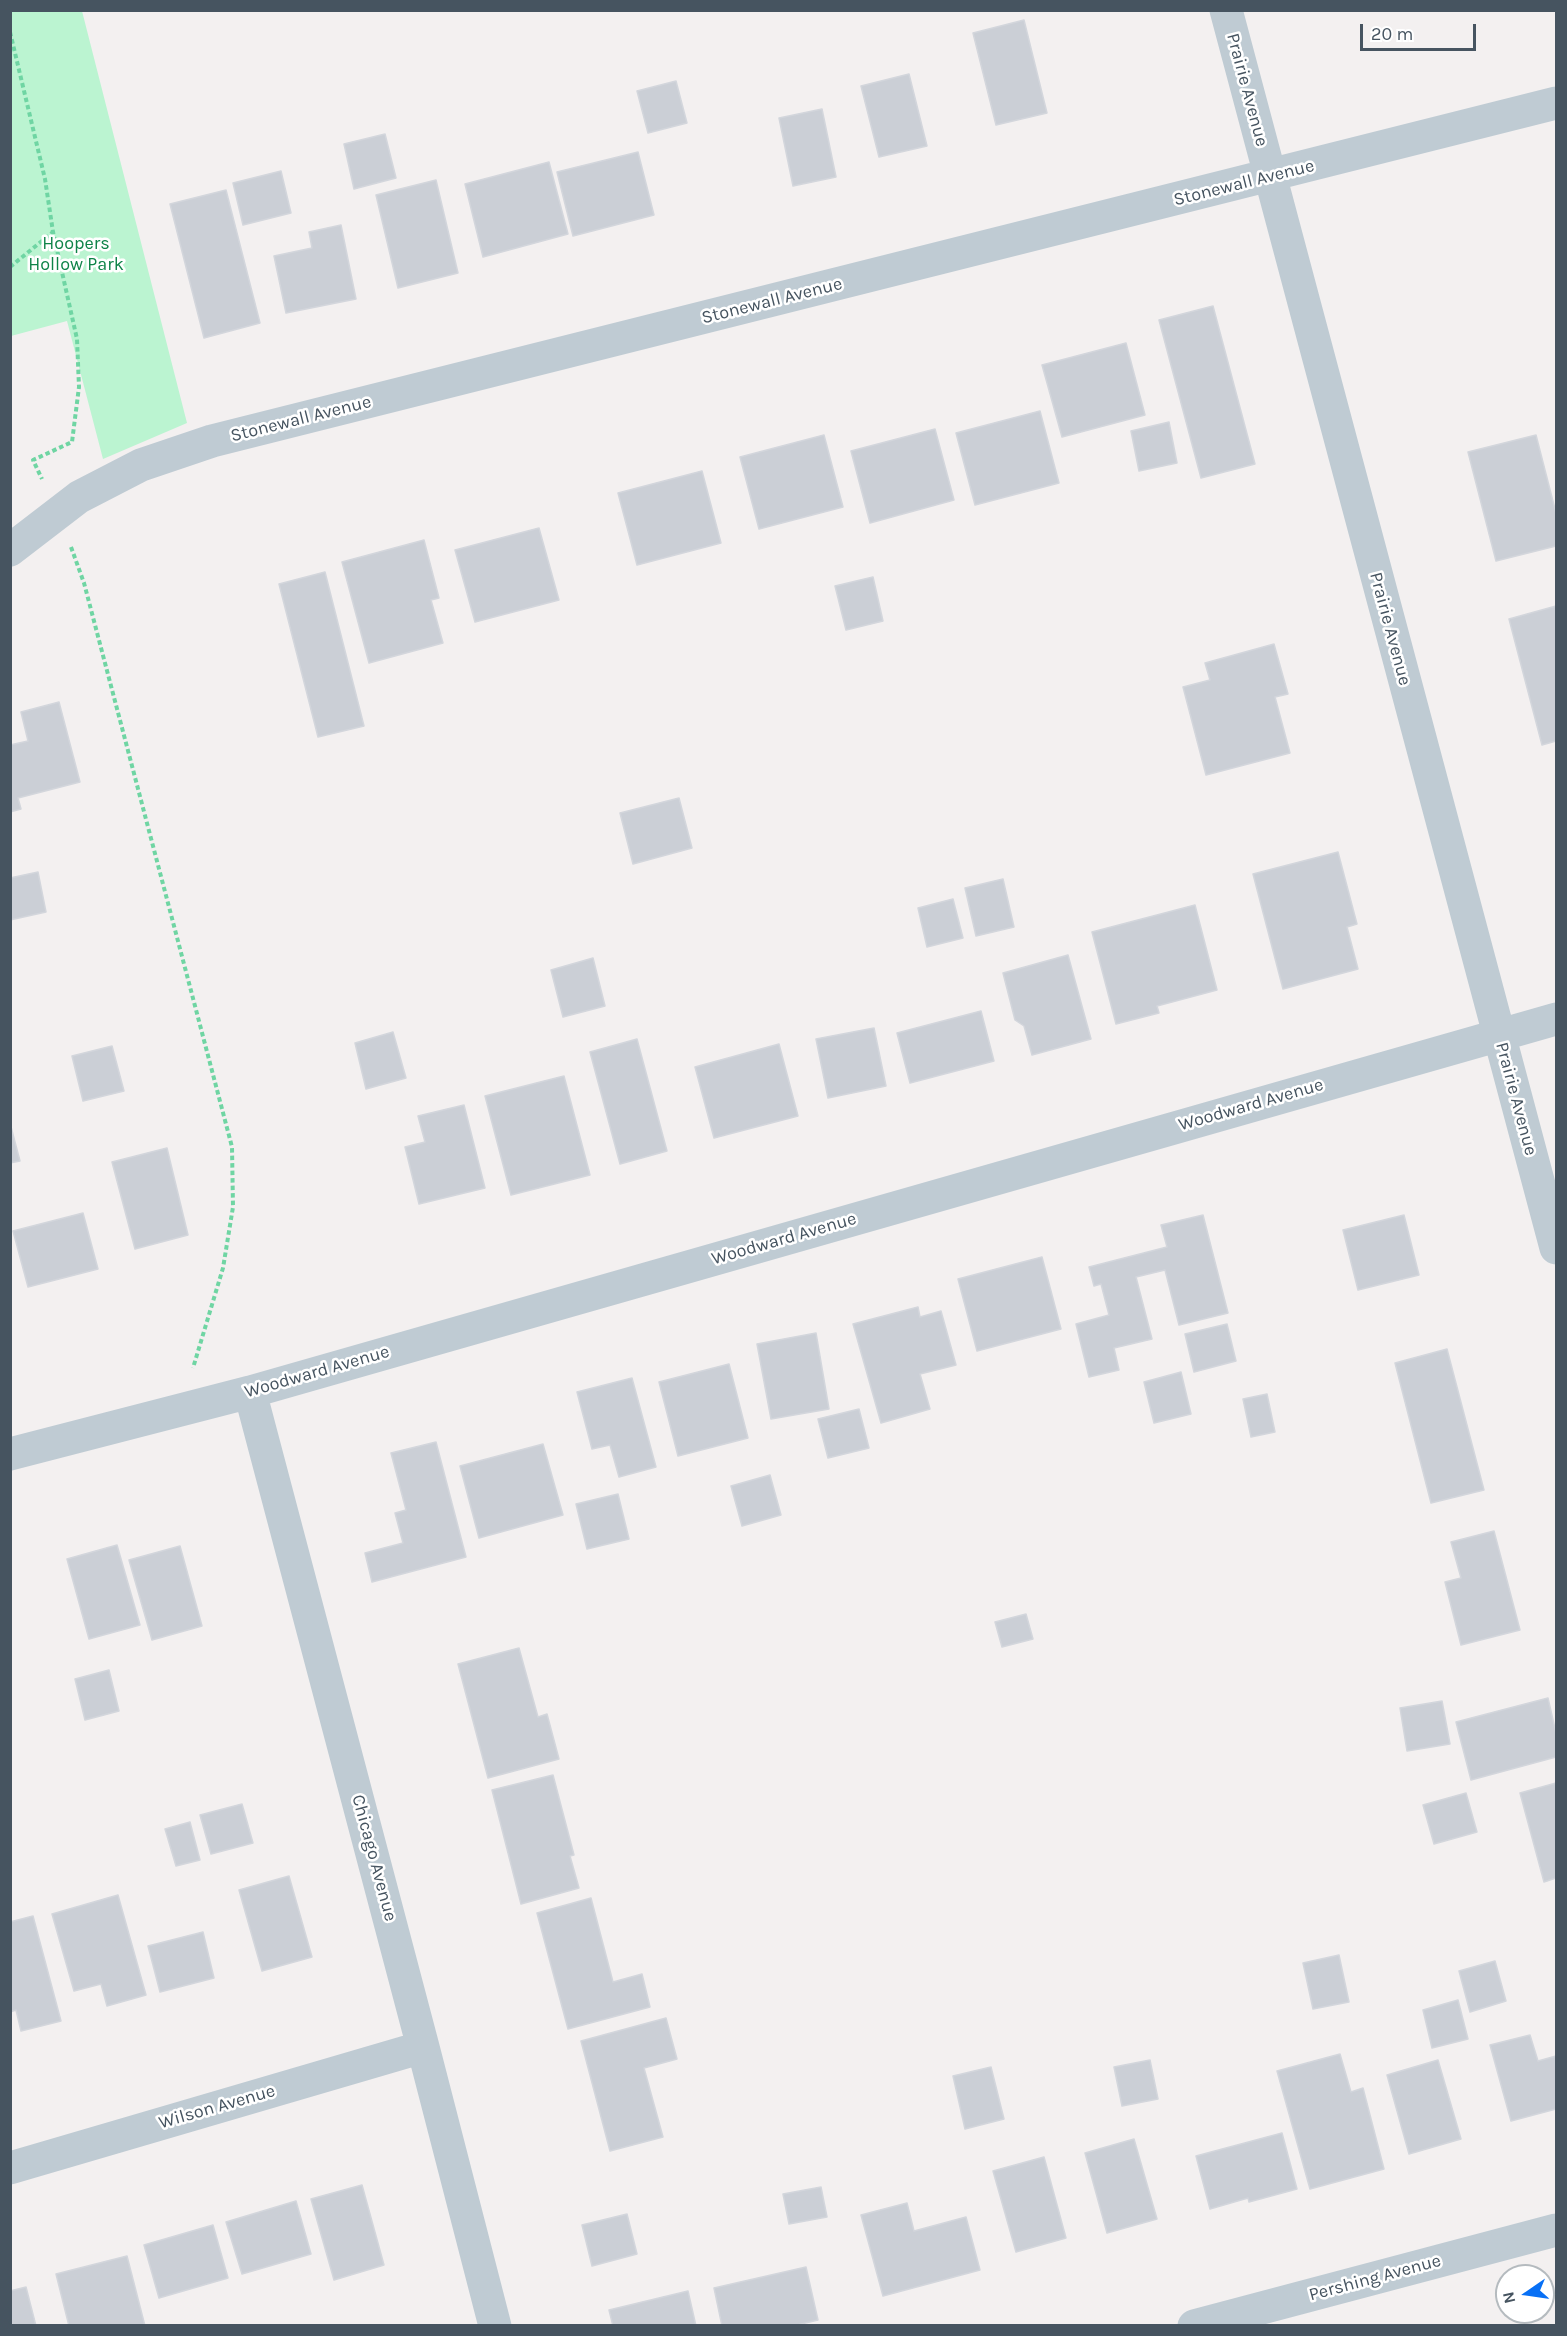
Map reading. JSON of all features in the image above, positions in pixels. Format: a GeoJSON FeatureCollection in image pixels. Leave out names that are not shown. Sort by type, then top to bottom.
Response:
{"type":"FeatureCollection","features":[{"type":"Feature","properties":{"kind":"street","name":"Prairie Avenue"},"geometry":{"type":"LineString","coordinates":[[1226,10],[1557,1248]]}},
{"type":"Feature","properties":{"kind":"street","name":"Stonewall Avenue"},"geometry":{"type":"LineString","coordinates":[[10,550],[79,497],[141,465],[212,441],[1557,104]]}},
{"type":"Feature","properties":{"kind":"street","name":"Woodward Avenue"},"geometry":{"type":"LineString","coordinates":[[10,1454],[250,1392],[1557,1019]]}},
{"type":"Feature","properties":{"kind":"street","name":"Chicago Avenue"},"geometry":{"type":"LineString","coordinates":[[250,1392],[495,2325]]}},
{"type":"Feature","properties":{"kind":"street","name":"Wilson Avenue"},"geometry":{"type":"LineString","coordinates":[[10,2168],[423,2047]]}},
{"type":"Feature","properties":{"kind":"street","name":"Pershing Avenue"},"geometry":{"type":"LineString","coordinates":[[1194,2325],[1557,2230]]}},
{"type":"Feature","properties":{"kind":"path"},"geometry":{"type":"LineString","coordinates":[[10,32],[45,179],[53,232],[77,339],[79,387],[72,442],[33,460],[58,513],[84,583],[232,1146],[233,1207],[223,1268],[192,1372],[186,1408]]}},
{"type":"Feature","properties":{"kind":"path"},"geometry":{"type":"LineString","coordinates":[[10,267],[53,232]]}},
{"type":"Feature","properties":{"kind":"green space","name":"Hoopers Hollow Park"},"geometry":{"type":"Polygon","coordinates":[[[11,10],[82,11],[187,423],[103,459],[67,321],[11,336],[11,10]]]}},
{"type":"Feature","properties":{"kind":"building"},"geometry":{"type":"Polygon","coordinates":[[[1024,20],[1047,113],[996,125],[973,33],[1024,20]]]}},
{"type":"Feature","properties":{"kind":"building"},"geometry":{"type":"Polygon","coordinates":[[[909,74],[927,146],[879,157],[861,86],[909,74]]]}},
{"type":"Feature","properties":{"kind":"building"},"geometry":{"type":"Polygon","coordinates":[[[676,81],[687,123],[648,133],[637,91],[676,81]]]}},
{"type":"Feature","properties":{"kind":"building"},"geometry":{"type":"Polygon","coordinates":[[[822,109],[836,177],[793,186],[779,118],[822,109]]]}},
{"type":"Feature","properties":{"kind":"building"},"geometry":{"type":"Polygon","coordinates":[[[385,134],[396,178],[354,189],[344,144],[385,134]]]}},
{"type":"Feature","properties":{"kind":"building"},"geometry":{"type":"Polygon","coordinates":[[[638,152],[654,215],[573,236],[557,172],[638,152]]]}},
{"type":"Feature","properties":{"kind":"building"},"geometry":{"type":"Polygon","coordinates":[[[549,162],[568,234],[483,257],[465,184],[549,162]]]}},
{"type":"Feature","properties":{"kind":"building"},"geometry":{"type":"Polygon","coordinates":[[[281,171],[291,213],[243,225],[233,183],[281,171]]]}},
{"type":"Feature","properties":{"kind":"building"},"geometry":{"type":"Polygon","coordinates":[[[436,180],[458,273],[398,288],[376,195],[436,180]]]}},
{"type":"Feature","properties":{"kind":"building"},"geometry":{"type":"Polygon","coordinates":[[[226,190],[260,323],[204,338],[170,204],[226,190]]]}},
{"type":"Feature","properties":{"kind":"building"},"geometry":{"type":"Polygon","coordinates":[[[341,225],[356,299],[286,313],[274,256],[312,248],[309,232],[341,225]]]}},
{"type":"Feature","properties":{"kind":"building"},"geometry":{"type":"Polygon","coordinates":[[[1213,306],[1255,464],[1201,478],[1159,320],[1213,306]]]}},
{"type":"Feature","properties":{"kind":"building"},"geometry":{"type":"Polygon","coordinates":[[[1126,343],[1145,415],[1062,437],[1042,365],[1126,343]]]}},
{"type":"Feature","properties":{"kind":"building"},"geometry":{"type":"Polygon","coordinates":[[[1040,411],[1059,483],[975,505],[956,433],[1040,411]]]}},
{"type":"Feature","properties":{"kind":"building"},"geometry":{"type":"Polygon","coordinates":[[[1169,422],[1177,463],[1139,471],[1131,431],[1169,422]]]}},
{"type":"Feature","properties":{"kind":"building"},"geometry":{"type":"Polygon","coordinates":[[[935,429],[954,500],[870,523],[851,451],[935,429]]]}},
{"type":"Feature","properties":{"kind":"building"},"geometry":{"type":"Polygon","coordinates":[[[824,435],[843,507],[759,529],[740,457],[824,435]]]}},
{"type":"Feature","properties":{"kind":"building"},"geometry":{"type":"Polygon","coordinates":[[[1536,435],[1556,513],[1556,546],[1496,561],[1468,452],[1536,435]]]}},
{"type":"Feature","properties":{"kind":"building"},"geometry":{"type":"Polygon","coordinates":[[[702,471],[721,543],[637,565],[618,493],[702,471]]]}},
{"type":"Feature","properties":{"kind":"building"},"geometry":{"type":"Polygon","coordinates":[[[539,528],[559,600],[475,622],[455,550],[539,528]]]}},
{"type":"Feature","properties":{"kind":"building"},"geometry":{"type":"Polygon","coordinates":[[[424,540],[439,598],[431,600],[443,643],[369,663],[342,562],[424,540]]]}},
{"type":"Feature","properties":{"kind":"building"},"geometry":{"type":"Polygon","coordinates":[[[325,572],[364,726],[318,737],[279,584],[325,572]]]}},
{"type":"Feature","properties":{"kind":"building"},"geometry":{"type":"Polygon","coordinates":[[[873,577],[883,621],[846,630],[835,586],[873,577]]]}},
{"type":"Feature","properties":{"kind":"building"},"geometry":{"type":"Polygon","coordinates":[[[1556,606],[1556,741],[1542,745],[1509,619],[1556,606]]]}},
{"type":"Feature","properties":{"kind":"building"},"geometry":{"type":"Polygon","coordinates":[[[1274,644],[1288,694],[1275,697],[1290,753],[1206,775],[1183,687],[1210,680],[1205,663],[1274,644]]]}},
{"type":"Feature","properties":{"kind":"building"},"geometry":{"type":"Polygon","coordinates":[[[59,702],[80,782],[18,798],[21,809],[10,812],[10,745],[28,741],[21,712],[59,702]]]}},
{"type":"Feature","properties":{"kind":"building"},"geometry":{"type":"Polygon","coordinates":[[[679,798],[692,848],[633,864],[620,813],[679,798]]]}},
{"type":"Feature","properties":{"kind":"building"},"geometry":{"type":"Polygon","coordinates":[[[1338,852],[1357,924],[1347,927],[1358,969],[1283,989],[1253,874],[1338,852]]]}},
{"type":"Feature","properties":{"kind":"building"},"geometry":{"type":"Polygon","coordinates":[[[38,872],[46,912],[10,920],[10,878],[38,872]]]}},
{"type":"Feature","properties":{"kind":"building"},"geometry":{"type":"Polygon","coordinates":[[[1003,879],[1014,927],[976,936],[965,888],[1003,879]]]}},
{"type":"Feature","properties":{"kind":"building"},"geometry":{"type":"Polygon","coordinates":[[[953,899],[963,938],[927,947],[918,908],[953,899]]]}},
{"type":"Feature","properties":{"kind":"building"},"geometry":{"type":"Polygon","coordinates":[[[1195,905],[1217,990],[1157,1006],[1159,1013],[1116,1024],[1092,932],[1195,905]]]}},
{"type":"Feature","properties":{"kind":"building"},"geometry":{"type":"Polygon","coordinates":[[[1068,955],[1091,1039],[1032,1055],[1024,1026],[1015,1020],[1003,973],[1068,955]]]}},
{"type":"Feature","properties":{"kind":"building"},"geometry":{"type":"Polygon","coordinates":[[[593,958],[605,1006],[563,1017],[551,970],[593,958]]]}},
{"type":"Feature","properties":{"kind":"building"},"geometry":{"type":"Polygon","coordinates":[[[981,1011],[994,1061],[910,1083],[897,1033],[981,1011]]]}},
{"type":"Feature","properties":{"kind":"building"},"geometry":{"type":"Polygon","coordinates":[[[874,1028],[886,1086],[828,1098],[816,1039],[874,1028]]]}},
{"type":"Feature","properties":{"kind":"building"},"geometry":{"type":"Polygon","coordinates":[[[393,1032],[406,1078],[366,1089],[355,1043],[393,1032]]]}},
{"type":"Feature","properties":{"kind":"building"},"geometry":{"type":"Polygon","coordinates":[[[637,1039],[667,1151],[620,1164],[590,1052],[637,1039]]]}},
{"type":"Feature","properties":{"kind":"building"},"geometry":{"type":"Polygon","coordinates":[[[779,1044],[798,1116],[714,1138],[695,1067],[779,1044]]]}},
{"type":"Feature","properties":{"kind":"building"},"geometry":{"type":"Polygon","coordinates":[[[112,1046],[124,1091],[83,1101],[72,1056],[112,1046]]]}},
{"type":"Feature","properties":{"kind":"building"},"geometry":{"type":"Polygon","coordinates":[[[564,1076],[590,1175],[511,1195],[485,1096],[564,1076]]]}},
{"type":"Feature","properties":{"kind":"building"},"geometry":{"type":"Polygon","coordinates":[[[464,1105],[485,1188],[419,1204],[405,1147],[425,1142],[418,1116],[464,1105]]]}},
{"type":"Feature","properties":{"kind":"building"},"geometry":{"type":"Polygon","coordinates":[[[10,1123],[20,1161],[10,1163],[10,1123]]]}},
{"type":"Feature","properties":{"kind":"building"},"geometry":{"type":"Polygon","coordinates":[[[167,1148],[188,1235],[135,1249],[112,1162],[167,1148]]]}},
{"type":"Feature","properties":{"kind":"building"},"geometry":{"type":"Polygon","coordinates":[[[83,1213],[98,1269],[28,1287],[13,1231],[83,1213]]]}},
{"type":"Feature","properties":{"kind":"building"},"geometry":{"type":"Polygon","coordinates":[[[1203,1215],[1228,1313],[1179,1325],[1165,1270],[1136,1277],[1152,1339],[1114,1348],[1119,1370],[1089,1377],[1076,1324],[1109,1315],[1101,1284],[1094,1286],[1089,1267],[1167,1247],[1161,1225],[1203,1215]]]}},
{"type":"Feature","properties":{"kind":"building"},"geometry":{"type":"Polygon","coordinates":[[[1404,1215],[1419,1275],[1358,1290],[1343,1230],[1404,1215]]]}},
{"type":"Feature","properties":{"kind":"building"},"geometry":{"type":"Polygon","coordinates":[[[1042,1257],[1061,1329],[977,1351],[958,1279],[1042,1257]]]}},
{"type":"Feature","properties":{"kind":"building"},"geometry":{"type":"Polygon","coordinates":[[[918,1307],[920,1317],[941,1311],[956,1365],[920,1374],[930,1409],[881,1423],[853,1324],[918,1307]]]}},
{"type":"Feature","properties":{"kind":"building"},"geometry":{"type":"Polygon","coordinates":[[[1227,1324],[1236,1361],[1194,1372],[1185,1334],[1227,1324]]]}},
{"type":"Feature","properties":{"kind":"building"},"geometry":{"type":"Polygon","coordinates":[[[816,1333],[829,1409],[771,1419],[757,1344],[816,1333]]]}},
{"type":"Feature","properties":{"kind":"building"},"geometry":{"type":"Polygon","coordinates":[[[1447,1349],[1484,1490],[1431,1503],[1395,1363],[1447,1349]]]}},
{"type":"Feature","properties":{"kind":"building"},"geometry":{"type":"Polygon","coordinates":[[[729,1364],[748,1438],[678,1456],[659,1382],[729,1364]]]}},
{"type":"Feature","properties":{"kind":"building"},"geometry":{"type":"Polygon","coordinates":[[[1181,1372],[1191,1414],[1154,1423],[1144,1382],[1181,1372]]]}},
{"type":"Feature","properties":{"kind":"building"},"geometry":{"type":"Polygon","coordinates":[[[632,1378],[656,1467],[619,1477],[610,1445],[592,1449],[577,1392],[632,1378]]]}},
{"type":"Feature","properties":{"kind":"building"},"geometry":{"type":"Polygon","coordinates":[[[1267,1394],[1275,1432],[1251,1437],[1243,1399],[1267,1394]]]}},
{"type":"Feature","properties":{"kind":"building"},"geometry":{"type":"Polygon","coordinates":[[[859,1409],[869,1448],[828,1458],[818,1419],[859,1409]]]}},
{"type":"Feature","properties":{"kind":"building"},"geometry":{"type":"Polygon","coordinates":[[[436,1442],[466,1557],[372,1582],[365,1553],[403,1543],[395,1513],[406,1510],[391,1453],[436,1442]]]}},
{"type":"Feature","properties":{"kind":"building"},"geometry":{"type":"Polygon","coordinates":[[[543,1444],[563,1515],[479,1538],[460,1466],[543,1444]]]}},
{"type":"Feature","properties":{"kind":"building"},"geometry":{"type":"Polygon","coordinates":[[[770,1475],[781,1515],[742,1526],[731,1486],[770,1475]]]}},
{"type":"Feature","properties":{"kind":"building"},"geometry":{"type":"Polygon","coordinates":[[[618,1494],[629,1539],[587,1549],[576,1504],[618,1494]]]}},
{"type":"Feature","properties":{"kind":"building"},"geometry":{"type":"Polygon","coordinates":[[[1494,1531],[1520,1630],[1461,1645],[1445,1582],[1461,1578],[1451,1542],[1494,1531]]]}},
{"type":"Feature","properties":{"kind":"building"},"geometry":{"type":"Polygon","coordinates":[[[117,1545],[140,1625],[89,1639],[67,1559],[117,1545]]]}},
{"type":"Feature","properties":{"kind":"building"},"geometry":{"type":"Polygon","coordinates":[[[180,1546],[202,1626],[152,1640],[129,1560],[180,1546]]]}},
{"type":"Feature","properties":{"kind":"building"},"geometry":{"type":"Polygon","coordinates":[[[1026,1614],[1033,1639],[1002,1647],[995,1622],[1026,1614]]]}},
{"type":"Feature","properties":{"kind":"building"},"geometry":{"type":"Polygon","coordinates":[[[519,1648],[538,1717],[547,1714],[559,1759],[488,1778],[458,1664],[519,1648]]]}},
{"type":"Feature","properties":{"kind":"building"},"geometry":{"type":"Polygon","coordinates":[[[109,1670],[119,1711],[85,1720],[75,1679],[109,1670]]]}},
{"type":"Feature","properties":{"kind":"building"},"geometry":{"type":"Polygon","coordinates":[[[1548,1698],[1556,1733],[1556,1757],[1471,1780],[1456,1722],[1548,1698]]]}},
{"type":"Feature","properties":{"kind":"building"},"geometry":{"type":"Polygon","coordinates":[[[1442,1701],[1450,1744],[1407,1751],[1400,1708],[1442,1701]]]}},
{"type":"Feature","properties":{"kind":"building"},"geometry":{"type":"Polygon","coordinates":[[[553,1775],[574,1855],[570,1856],[579,1888],[521,1904],[492,1790],[553,1775]]]}},
{"type":"Feature","properties":{"kind":"building"},"geometry":{"type":"Polygon","coordinates":[[[1556,1783],[1556,1878],[1544,1882],[1520,1793],[1556,1783]]]}},
{"type":"Feature","properties":{"kind":"building"},"geometry":{"type":"Polygon","coordinates":[[[1466,1793],[1477,1832],[1434,1844],[1423,1805],[1466,1793]]]}},
{"type":"Feature","properties":{"kind":"building"},"geometry":{"type":"Polygon","coordinates":[[[242,1804],[253,1843],[211,1854],[200,1815],[242,1804]]]}},
{"type":"Feature","properties":{"kind":"building"},"geometry":{"type":"Polygon","coordinates":[[[190,1822],[200,1860],[176,1866],[165,1829],[190,1822]]]}},
{"type":"Feature","properties":{"kind":"building"},"geometry":{"type":"Polygon","coordinates":[[[289,1876],[312,1957],[262,1971],[239,1890],[289,1876]]]}},
{"type":"Feature","properties":{"kind":"building"},"geometry":{"type":"Polygon","coordinates":[[[118,1895],[146,1995],[107,2006],[101,1984],[74,1991],[52,1914],[118,1895]]]}},
{"type":"Feature","properties":{"kind":"building"},"geometry":{"type":"Polygon","coordinates":[[[591,1898],[613,1982],[642,1974],[650,2007],[568,2029],[537,1913],[591,1898]]]}},
{"type":"Feature","properties":{"kind":"building"},"geometry":{"type":"Polygon","coordinates":[[[33,1916],[61,2021],[21,2031],[16,2010],[10,2012],[10,1922],[33,1916]]]}},
{"type":"Feature","properties":{"kind":"building"},"geometry":{"type":"Polygon","coordinates":[[[203,1932],[214,1978],[160,1992],[148,1946],[203,1932]]]}},
{"type":"Feature","properties":{"kind":"building"},"geometry":{"type":"Polygon","coordinates":[[[1339,1955],[1349,2002],[1313,2009],[1303,1963],[1339,1955]]]}},
{"type":"Feature","properties":{"kind":"building"},"geometry":{"type":"Polygon","coordinates":[[[1495,1961],[1506,2001],[1470,2012],[1459,1971],[1495,1961]]]}},
{"type":"Feature","properties":{"kind":"building"},"geometry":{"type":"Polygon","coordinates":[[[1458,2000],[1468,2039],[1432,2048],[1423,2010],[1458,2000]]]}},
{"type":"Feature","properties":{"kind":"building"},"geometry":{"type":"Polygon","coordinates":[[[666,2018],[677,2059],[644,2068],[663,2137],[610,2151],[581,2041],[666,2018]]]}},
{"type":"Feature","properties":{"kind":"building"},"geometry":{"type":"Polygon","coordinates":[[[1530,2035],[1538,2061],[1556,2056],[1556,2109],[1511,2121],[1490,2045],[1530,2035]]]}},
{"type":"Feature","properties":{"kind":"building"},"geometry":{"type":"Polygon","coordinates":[[[1340,2054],[1351,2092],[1363,2088],[1384,2169],[1310,2189],[1277,2071],[1340,2054]]]}},
{"type":"Feature","properties":{"kind":"building"},"geometry":{"type":"Polygon","coordinates":[[[1150,2060],[1158,2099],[1122,2106],[1114,2067],[1150,2060]]]}},
{"type":"Feature","properties":{"kind":"building"},"geometry":{"type":"Polygon","coordinates":[[[1438,2060],[1461,2139],[1409,2154],[1387,2075],[1438,2060]]]}},
{"type":"Feature","properties":{"kind":"building"},"geometry":{"type":"Polygon","coordinates":[[[991,2067],[1004,2119],[965,2129],[953,2076],[991,2067]]]}},
{"type":"Feature","properties":{"kind":"building"},"geometry":{"type":"Polygon","coordinates":[[[1282,2133],[1297,2189],[1249,2202],[1248,2198],[1210,2209],[1196,2156],[1282,2133]]]}},
{"type":"Feature","properties":{"kind":"building"},"geometry":{"type":"Polygon","coordinates":[[[1134,2139],[1157,2219],[1107,2233],[1085,2153],[1134,2139]]]}},
{"type":"Feature","properties":{"kind":"building"},"geometry":{"type":"Polygon","coordinates":[[[1044,2157],[1066,2238],[1016,2252],[993,2171],[1044,2157]]]}},
{"type":"Feature","properties":{"kind":"building"},"geometry":{"type":"Polygon","coordinates":[[[362,2185],[384,2265],[334,2280],[311,2199],[362,2185]]]}},
{"type":"Feature","properties":{"kind":"building"},"geometry":{"type":"Polygon","coordinates":[[[821,2187],[827,2217],[789,2224],[783,2194],[821,2187]]]}},
{"type":"Feature","properties":{"kind":"building"},"geometry":{"type":"Polygon","coordinates":[[[296,2201],[311,2254],[242,2274],[226,2222],[296,2201]]]}},
{"type":"Feature","properties":{"kind":"building"},"geometry":{"type":"Polygon","coordinates":[[[907,2203],[914,2231],[966,2217],[980,2270],[883,2296],[861,2215],[907,2203]]]}},
{"type":"Feature","properties":{"kind":"building"},"geometry":{"type":"Polygon","coordinates":[[[627,2214],[637,2254],[592,2266],[582,2225],[627,2214]]]}},
{"type":"Feature","properties":{"kind":"building"},"geometry":{"type":"Polygon","coordinates":[[[213,2225],[228,2278],[159,2298],[144,2245],[213,2225]]]}},
{"type":"Feature","properties":{"kind":"building"},"geometry":{"type":"Polygon","coordinates":[[[127,2256],[145,2326],[69,2326],[56,2274],[127,2256]]]}},
{"type":"Feature","properties":{"kind":"building"},"geometry":{"type":"Polygon","coordinates":[[[806,2267],[818,2320],[793,2326],[722,2326],[714,2288],[806,2267]]]}},
{"type":"Feature","properties":{"kind":"building"},"geometry":{"type":"Polygon","coordinates":[[[26,2287],[36,2326],[10,2326],[10,2291],[26,2287]]]}},
{"type":"Feature","properties":{"kind":"building"},"geometry":{"type":"Polygon","coordinates":[[[688,2291],[696,2326],[613,2326],[609,2310],[688,2291]]]}}]}
